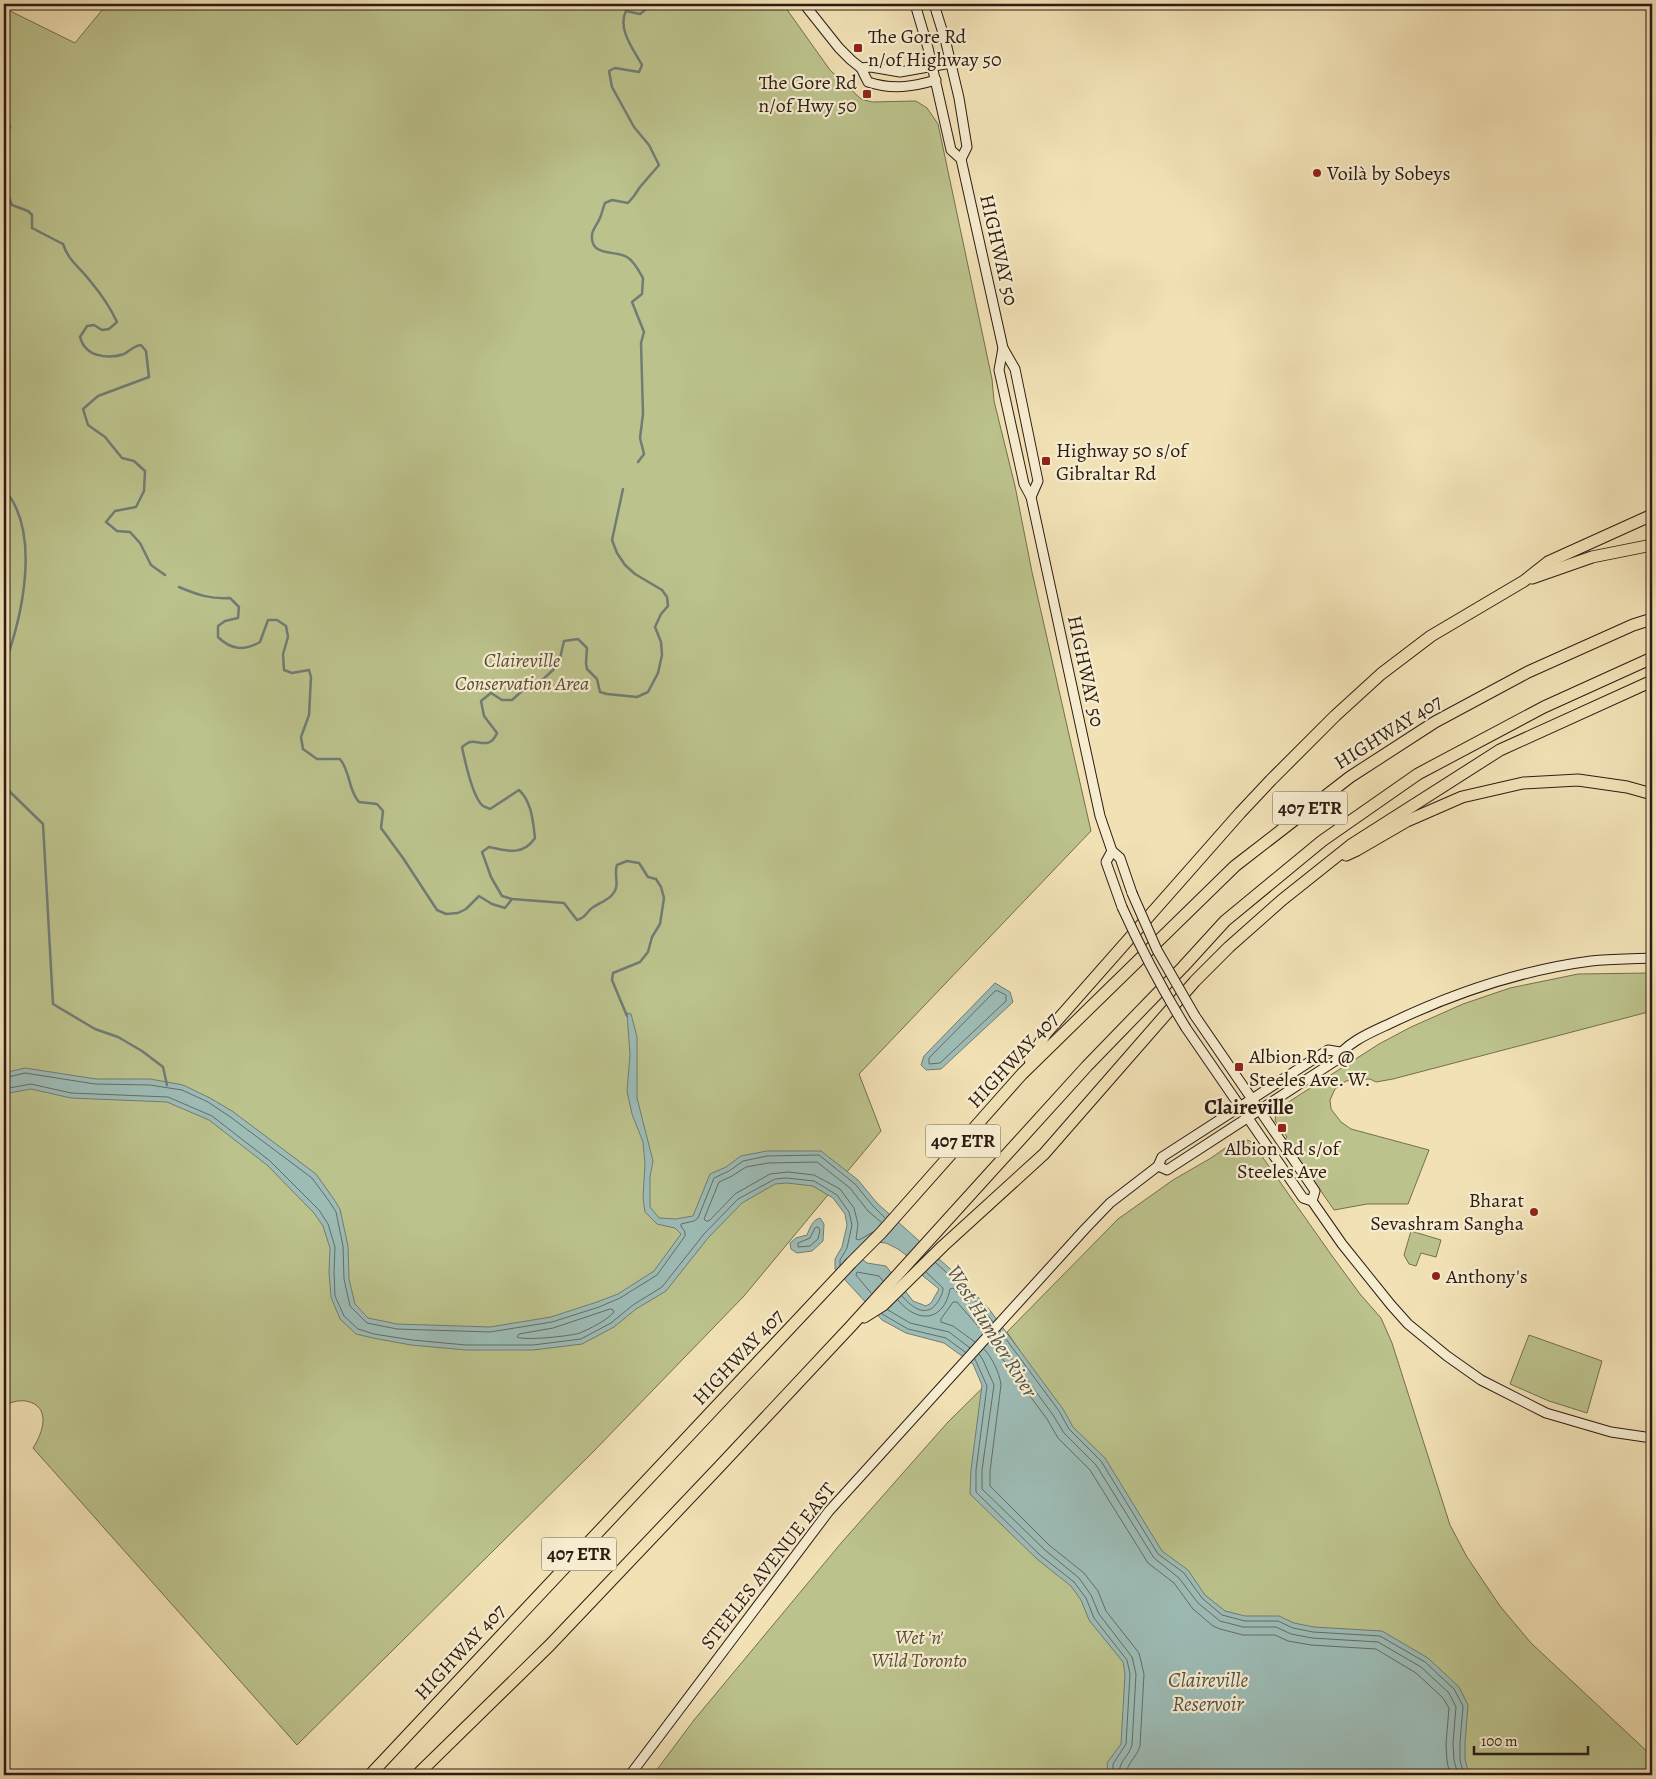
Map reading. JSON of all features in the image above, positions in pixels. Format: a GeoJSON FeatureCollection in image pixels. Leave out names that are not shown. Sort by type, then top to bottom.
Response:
{"type":"FeatureCollection","features":[{"type":"Feature","properties":{"kind":"highway"},"geometry":{"type":"LineString","coordinates":[[1022,1074],[1046,1033],[1240,814],[1271,780],[1381,674],[1431,636],[1524,581],[1548,562],[1652,515]]}},
{"type":"Feature","properties":{"kind":"highway"},"geometry":{"type":"LineString","coordinates":[[1524,581],[1592,557],[1652,545]]}},
{"type":"Feature","properties":{"kind":"highway","name":"HIGHWAY 407"},"geometry":{"type":"LineString","coordinates":[[370,1775],[787,1333],[904,1207],[1022,1074],[1235,866],[1350,777],[1436,722],[1528,672],[1633,625],[1652,619]]}},
{"type":"Feature","properties":{"kind":"highway","name":"407 ETR"},"geometry":{"type":"LineString","coordinates":[[417,1775],[550,1645],[822,1358],[1087,1066],[1225,921],[1322,841],[1418,774],[1544,707],[1652,658]]}},
{"type":"Feature","properties":{"kind":"highway"},"geometry":{"type":"LineString","coordinates":[[852,1325],[883,1305],[943,1246],[1044,1154],[1166,1012],[1229,947],[1282,900],[1351,845],[1500,750],[1652,681]]}},
{"type":"Feature","properties":{"kind":"highway"},"geometry":{"type":"LineString","coordinates":[[1335,859],[1356,850],[1407,821],[1462,797],[1523,783],[1578,780],[1627,787],[1652,794]]}},
{"type":"Feature","properties":{"kind":"main road"},"geometry":{"type":"LineString","coordinates":[[804,4],[839,48],[861,68],[868,82],[885,86],[909,87],[936,80]]}},
{"type":"Feature","properties":{"kind":"main road","name":"HIGHWAY 50"},"geometry":{"type":"LineString","coordinates":[[915,4],[936,80],[951,150],[961,159],[1003,348],[1015,369],[1038,481],[1031,497]]}},
{"type":"Feature","properties":{"kind":"main road","name":"HIGHWAY 50"},"geometry":{"type":"LineString","coordinates":[[934,4],[959,98],[967,147],[961,159]]}},
{"type":"Feature","properties":{"kind":"main road"},"geometry":{"type":"LineString","coordinates":[[861,68],[871,67],[900,72],[951,63]]}},
{"type":"Feature","properties":{"kind":"main road","name":"HIGHWAY 50"},"geometry":{"type":"LineString","coordinates":[[1003,348],[999,370],[1024,484],[1031,497],[1098,807],[1112,851],[1120,858],[1132,893],[1158,950],[1195,1016],[1315,1191],[1312,1201],[1303,1198],[1186,1028],[1164,992],[1145,957],[1122,907],[1106,862],[1112,851]]}},
{"type":"Feature","properties":{"kind":"main road"},"geometry":{"type":"LineString","coordinates":[[1340,1052],[1328,1050],[1162,1157],[1158,1166],[1167,1170],[1335,1061],[1340,1052],[1378,1029],[1418,1010],[1465,992],[1552,968],[1592,961],[1652,958]]}},
{"type":"Feature","properties":{"kind":"main road","name":"STEELES AVENUE EAST"},"geometry":{"type":"LineString","coordinates":[[630,1775],[829,1512],[1010,1311],[1104,1210],[1134,1183],[1158,1166]]}},
{"type":"Feature","properties":{"kind":"main road"},"geometry":{"type":"LineString","coordinates":[[1312,1201],[1348,1251],[1408,1324],[1432,1345],[1475,1376],[1511,1397],[1546,1413],[1611,1432],[1652,1438]]}},
{"type":"Feature","properties":{"kind":"green space","name":"Claireville Conservation Area"},"geometry":{"type":"Polygon","coordinates":[[[107,4],[783,4],[830,70],[861,99],[872,102],[916,101],[927,108],[938,124],[992,379],[994,401],[1015,486],[1032,572],[1091,831],[859,1074],[881,1131],[744,1296],[592,1453],[297,1745],[33,1448],[42,1428],[42,1414],[39,1408],[26,1401],[9,1403],[4,1406],[4,8],[75,43],[107,4]]]}},
{"type":"Feature","properties":{"kind":"green space"},"geometry":{"type":"Polygon","coordinates":[[[1652,973],[1652,1011],[1393,1079],[1376,1082],[1370,1079],[1346,1081],[1335,1089],[1330,1100],[1331,1109],[1341,1122],[1351,1129],[1429,1150],[1408,1204],[1367,1204],[1334,1210],[1285,1139],[1287,1137],[1275,1121],[1276,1110],[1379,1044],[1411,1027],[1463,1004],[1510,988],[1578,974],[1652,973]]]}},
{"type":"Feature","properties":{"kind":"green space","name":"Wet 'n' Wild Toronto"},"geometry":{"type":"Polygon","coordinates":[[[1244,1139],[1254,1145],[1360,1294],[1381,1318],[1392,1343],[1450,1525],[1467,1557],[1500,1606],[1531,1643],[1652,1756],[1652,1775],[653,1775],[694,1720],[842,1542],[948,1422],[1020,1351],[1007,1332],[1118,1219],[1173,1180],[1234,1142],[1244,1139]]]}},
{"type":"Feature","properties":{"kind":"green space"},"geometry":{"type":"Polygon","coordinates":[[[1411,1231],[1441,1240],[1436,1257],[1421,1253],[1416,1266],[1409,1264],[1404,1255],[1411,1231]]]}},
{"type":"Feature","properties":{"kind":"green space"},"geometry":{"type":"Polygon","coordinates":[[[1529,1335],[1602,1361],[1587,1413],[1549,1401],[1510,1384],[1529,1335]]]}},
{"type":"Feature","properties":{"kind":"water"},"geometry":{"type":"Polygon","coordinates":[[[995,983],[1010,992],[1013,1002],[941,1069],[926,1070],[921,1065],[924,1056],[995,983]]]}},
{"type":"Feature","properties":{"kind":"water","name":"Claireville Reservoir"},"geometry":{"type":"Polygon","coordinates":[[[627,1013],[631,1014],[637,1037],[637,1098],[653,1161],[650,1177],[650,1207],[659,1218],[676,1219],[693,1216],[710,1174],[726,1167],[741,1156],[767,1151],[821,1151],[858,1180],[877,1203],[958,1276],[989,1309],[1063,1409],[1073,1427],[1105,1458],[1162,1551],[1188,1570],[1205,1595],[1225,1611],[1245,1616],[1279,1616],[1294,1623],[1314,1627],[1382,1631],[1428,1658],[1459,1687],[1468,1705],[1465,1759],[1469,1775],[1108,1775],[1107,1763],[1121,1744],[1125,1674],[1123,1662],[1089,1620],[1081,1600],[1071,1586],[1037,1559],[970,1494],[971,1470],[982,1385],[973,1364],[944,1343],[906,1333],[882,1320],[835,1269],[835,1259],[842,1247],[847,1225],[845,1214],[833,1198],[813,1186],[787,1183],[775,1184],[742,1203],[708,1238],[666,1291],[636,1309],[614,1327],[582,1344],[533,1350],[466,1350],[411,1345],[356,1334],[340,1319],[331,1297],[330,1248],[323,1226],[314,1213],[267,1165],[209,1120],[167,1102],[71,1098],[31,1089],[4,1094],[4,1073],[25,1068],[96,1079],[150,1079],[183,1085],[232,1111],[316,1174],[340,1209],[348,1246],[349,1279],[355,1304],[368,1318],[397,1324],[490,1327],[551,1317],[618,1294],[654,1271],[681,1234],[675,1228],[657,1224],[645,1212],[643,1198],[645,1164],[643,1142],[632,1114],[627,1091],[630,1055],[627,1013]],[[875,1242],[857,1255],[867,1263],[886,1266],[913,1301],[926,1306],[931,1303],[939,1289],[923,1276],[915,1262],[898,1249],[886,1243],[875,1242]]]}},
{"type":"Feature","properties":{"kind":"water"},"geometry":{"type":"Polygon","coordinates":[[[820,1218],[824,1224],[823,1241],[812,1251],[797,1253],[791,1249],[790,1243],[796,1238],[807,1235],[813,1222],[820,1218]]]}},
{"type":"Feature","properties":{"kind":"waterway"},"geometry":{"type":"LineString","coordinates":[[595,4],[597,7],[609,6],[611,4]]}},
{"type":"Feature","properties":{"kind":"waterway"},"geometry":{"type":"LineString","coordinates":[[638,462],[644,454],[640,438],[643,414],[641,343],[644,332],[632,302],[642,294],[643,278],[627,257],[604,252],[595,247],[592,242],[592,235],[605,203],[612,200],[628,203],[659,165],[649,145],[634,127],[612,87],[609,71],[615,68],[639,72],[642,65],[627,38],[623,24],[626,11],[640,14],[645,10],[645,4]]}},
{"type":"Feature","properties":{"kind":"waterway"},"geometry":{"type":"LineString","coordinates":[[4,119],[10,127],[4,142]]}},
{"type":"Feature","properties":{"kind":"waterway"},"geometry":{"type":"LineString","coordinates":[[4,186],[12,205],[28,211],[32,215],[32,228],[63,244],[68,255],[98,291],[114,316],[117,322],[109,329],[102,330],[94,325],[87,326],[80,337],[85,347],[89,351],[103,356],[124,354],[134,347],[141,345],[146,351],[149,377],[98,396],[83,409],[88,425],[105,437],[122,458],[134,461],[145,471],[144,491],[136,507],[115,511],[106,522],[117,531],[130,532],[140,543],[151,565],[165,575]]}},
{"type":"Feature","properties":{"kind":"waterway"},"geometry":{"type":"LineString","coordinates":[[4,489],[16,507],[23,528],[25,551],[25,576],[22,600],[4,666]]}},
{"type":"Feature","properties":{"kind":"waterway"},"geometry":{"type":"LineString","coordinates":[[623,489],[612,540],[617,553],[625,565],[635,574],[662,590],[667,597],[668,606],[661,614],[655,627],[661,642],[662,655],[658,673],[648,692],[637,697],[600,692],[597,679],[587,669],[587,648],[578,639],[564,641],[560,658],[553,670],[539,683],[522,691],[512,700],[502,700],[491,693],[481,701],[484,716],[497,733],[488,743],[470,742],[462,747],[472,787],[483,806],[490,809],[519,790],[527,800],[531,812],[535,838],[530,844],[520,850],[508,851],[489,847],[482,852],[491,877],[502,896],[512,899],[564,903],[577,920],[583,918],[592,908],[612,895],[616,888],[617,865],[627,861],[639,863],[648,877],[656,879],[661,887],[664,898],[660,924],[652,937],[648,952],[640,962],[613,973],[612,980],[627,1016]]}},
{"type":"Feature","properties":{"kind":"waterway"},"geometry":{"type":"LineString","coordinates":[[179,587],[204,596],[230,598],[239,607],[238,618],[225,621],[218,626],[218,637],[233,647],[249,647],[260,642],[268,620],[277,620],[286,626],[288,637],[283,654],[284,670],[292,673],[309,670],[311,677],[309,715],[301,737],[303,749],[317,759],[340,759],[344,764],[353,792],[359,802],[377,804],[383,811],[381,828],[437,910],[446,914],[458,913],[466,909],[479,896],[492,904],[505,908],[512,899]]}},
{"type":"Feature","properties":{"kind":"waterway"},"geometry":{"type":"LineString","coordinates":[[4,786],[43,824],[53,1004],[95,1029],[118,1037],[142,1051],[163,1067],[167,1085]]}},
{"type":"Feature","properties":{"kind":"place","name":"The Gore Rd n/of Highway 50"},"geometry":{"type":"Point","coordinates":[858,48]}},
{"type":"Feature","properties":{"kind":"place","name":"The Gore Rd n/of Hwy 50"},"geometry":{"type":"Point","coordinates":[867,94]}},
{"type":"Feature","properties":{"kind":"place","name":"Voilà by Sobeys"},"geometry":{"type":"Point","coordinates":[1317,173]}},
{"type":"Feature","properties":{"kind":"place","name":"Highway 50 s/of Gibraltar Rd"},"geometry":{"type":"Point","coordinates":[1046,461]}},
{"type":"Feature","properties":{"kind":"place","name":"Albion Rd. @ Steeles Ave. W."},"geometry":{"type":"Point","coordinates":[1239,1067]}},
{"type":"Feature","properties":{"kind":"place","name":"Albion Rd s/of Steeles Ave"},"geometry":{"type":"Point","coordinates":[1282,1128]}},
{"type":"Feature","properties":{"kind":"place","name":"Bharat Sevashram Sangha"},"geometry":{"type":"Point","coordinates":[1534,1212]}},
{"type":"Feature","properties":{"kind":"place","name":"Anthony's"},"geometry":{"type":"Point","coordinates":[1436,1276]}},
{"type":"Feature","properties":{"kind":"district","name":"Claireville"},"geometry":{"type":"Point","coordinates":[1249,1107]}},
{"type":"Feature","properties":{"kind":"water label","name":"West Humber River"},"geometry":{"type":"Point","coordinates":[992,1331]}}]}
